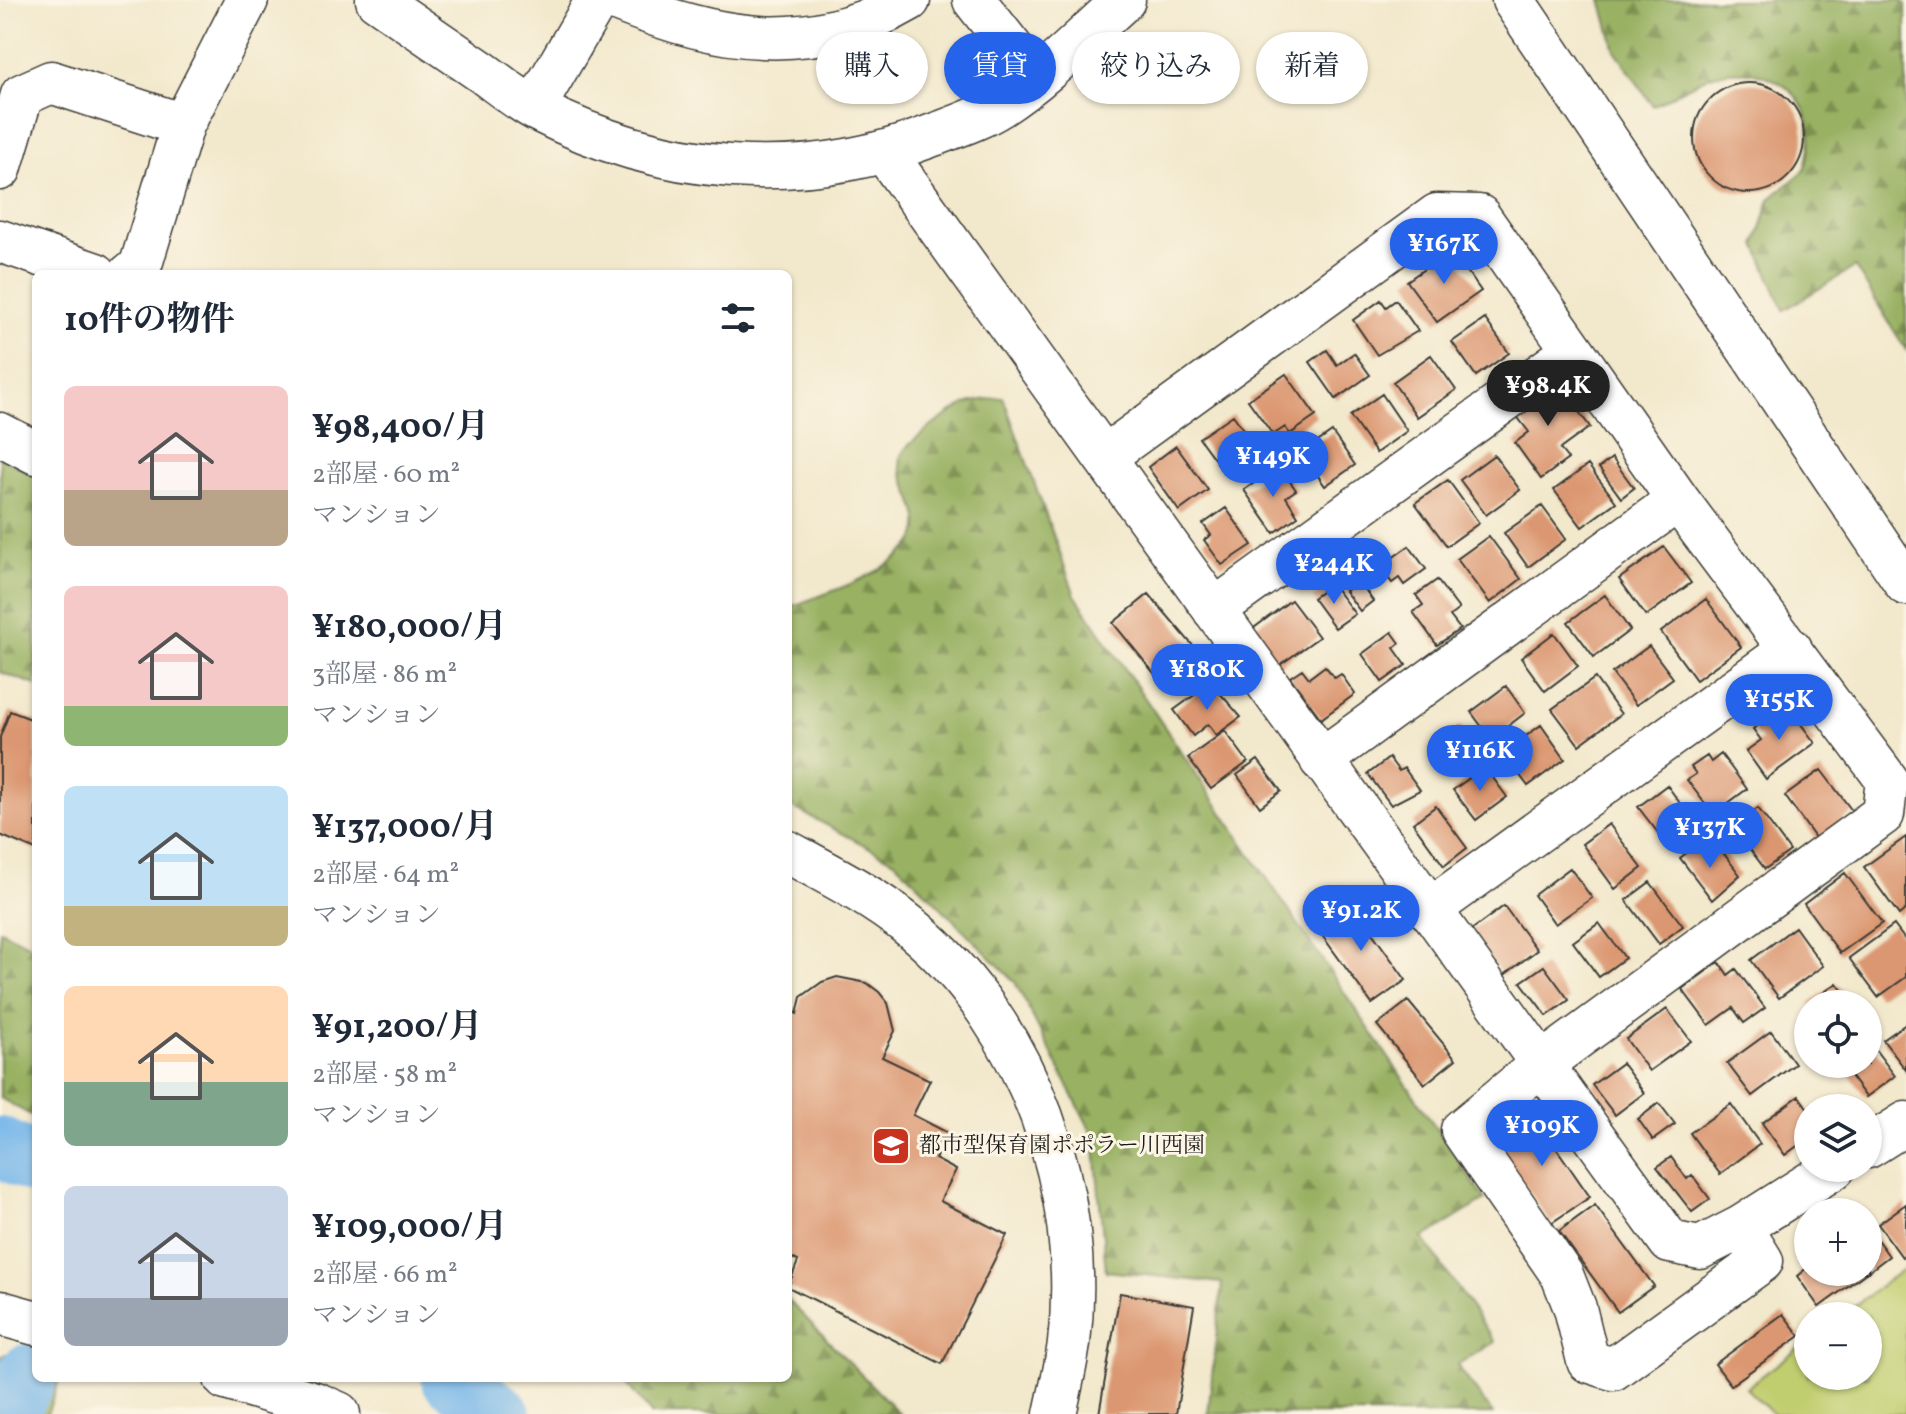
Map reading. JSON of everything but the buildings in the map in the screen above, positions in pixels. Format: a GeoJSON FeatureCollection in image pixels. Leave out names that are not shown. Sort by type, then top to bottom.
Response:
{"type":"FeatureCollection","features":[{"type":"Feature","properties":{"kind":"main road"},"geometry":{"type":"LineString","coordinates":[[0,1313],[32,1322]]}},
{"type":"Feature","properties":{"kind":"main road"},"geometry":{"type":"LineString","coordinates":[[240,1382],[338,1414]]}},
{"type":"Feature","properties":{"kind":"street"},"geometry":{"type":"LineString","coordinates":[[139,270],[183,125],[247,0]]}},
{"type":"Feature","properties":{"kind":"street"},"geometry":{"type":"LineString","coordinates":[[377,0],[534,108],[606,142],[677,160],[745,169],[809,167],[885,153],[1002,104]]}},
{"type":"Feature","properties":{"kind":"street"},"geometry":{"type":"LineString","coordinates":[[534,108],[597,0]]}},
{"type":"Feature","properties":{"kind":"street"},"geometry":{"type":"LineString","coordinates":[[616,0],[673,24],[735,37],[799,36],[851,26],[909,0]]}},
{"type":"Feature","properties":{"kind":"street"},"geometry":{"type":"LineString","coordinates":[[974,0],[999,32]]}},
{"type":"Feature","properties":{"kind":"street"},"geometry":{"type":"LineString","coordinates":[[1056,61],[1124,0]]}},
{"type":"Feature","properties":{"kind":"street"},"geometry":{"type":"LineString","coordinates":[[1513,0],[1906,584]]}},
{"type":"Feature","properties":{"kind":"street"},"geometry":{"type":"LineString","coordinates":[[0,169],[22,95],[51,82],[183,125]]}},
{"type":"Feature","properties":{"kind":"street"},"geometry":{"type":"LineString","coordinates":[[885,153],[1670,1242],[1700,1248],[1741,1227],[1812,1182]]}},
{"type":"Feature","properties":{"kind":"street"},"geometry":{"type":"LineString","coordinates":[[1104,457],[1437,215],[1479,216],[1678,500],[1887,780],[1883,814],[1543,1063],[1462,1130],[1562,1275],[1575,1308],[1588,1361],[1613,1369],[1762,1261],[1741,1227]]}},
{"type":"Feature","properties":{"kind":"street"},"geometry":{"type":"LineString","coordinates":[[0,241],[84,270]]}},
{"type":"Feature","properties":{"kind":"street"},"geometry":{"type":"LineString","coordinates":[[1214,610],[1572,352]]}},
{"type":"Feature","properties":{"kind":"street"},"geometry":{"type":"LineString","coordinates":[[0,434],[32,451]]}},
{"type":"Feature","properties":{"kind":"street"},"geometry":{"type":"LineString","coordinates":[[1321,760],[1678,500]]}},
{"type":"Feature","properties":{"kind":"street"},"geometry":{"type":"LineString","coordinates":[[1429,910],[1791,649]]}},
{"type":"Feature","properties":{"kind":"street"},"geometry":{"type":"LineString","coordinates":[[792,854],[860,890],[913,929],[959,976],[1004,1038],[1039,1103],[1060,1180],[1072,1261],[1069,1343],[1055,1414]]}},
{"type":"Feature","properties":{"kind":"street"},"geometry":{"type":"LineString","coordinates":[[1882,1138],[1906,1123]]}},
{"type":"Feature","properties":{"kind":"green space"},"geometry":{"type":"Polygon","coordinates":[[[1601,0],[1900,0],[1906,4],[1906,350],[1855,267],[1784,310],[1756,245],[1770,199],[1805,170],[1809,127],[1794,94],[1768,77],[1754,73],[1723,73],[1701,80],[1653,106],[1615,50],[1601,0]]]}},
{"type":"Feature","properties":{"kind":"green space"},"geometry":{"type":"Polygon","coordinates":[[[1003,397],[1075,595],[1485,1200],[1423,1238],[1495,1342],[1457,1365],[1493,1414],[1208,1414],[1222,1283],[1106,1271],[1094,1137],[1015,982],[895,861],[792,807],[792,606],[867,576],[908,548],[916,537],[918,525],[917,513],[901,467],[901,456],[930,428],[960,407],[1003,397]]]}},
{"type":"Feature","properties":{"kind":"green space"},"geometry":{"type":"Polygon","coordinates":[[[0,457],[32,474],[32,684],[0,672],[0,457]]]}},
{"type":"Feature","properties":{"kind":"green space"},"geometry":{"type":"Polygon","coordinates":[[[0,930],[32,946],[32,1116],[0,1098],[0,930]]]}},
{"type":"Feature","properties":{"kind":"green space"},"geometry":{"type":"Polygon","coordinates":[[[1906,1267],[1906,1414],[1773,1414],[1746,1388],[1794,1352],[1794,1390],[1882,1390],[1882,1302],[1860,1302],[1906,1267]]]}},
{"type":"Feature","properties":{"kind":"green space"},"geometry":{"type":"Polygon","coordinates":[[[792,1304],[900,1414],[651,1414],[625,1382],[792,1382],[792,1304]]]}},
{"type":"Feature","properties":{"kind":"green space"},"geometry":{"type":"Polygon","coordinates":[[[5,1354],[32,1362],[32,1382],[59,1382],[47,1414],[0,1414],[0,1358],[5,1354]]]}},
{"type":"Feature","properties":{"kind":"waterway"},"geometry":{"type":"LineString","coordinates":[[0,1147],[32,1162]]}},
{"type":"Feature","properties":{"kind":"waterway"},"geometry":{"type":"LineString","coordinates":[[8,1414],[28,1374]]}},
{"type":"Feature","properties":{"kind":"waterway"},"geometry":{"type":"LineString","coordinates":[[457,1382],[501,1414]]}},
{"type":"Feature","properties":{"kind":"place","name":"都市型保育園ポポラー川西園"},"geometry":{"type":"Point","coordinates":[891,1146]}}]}
